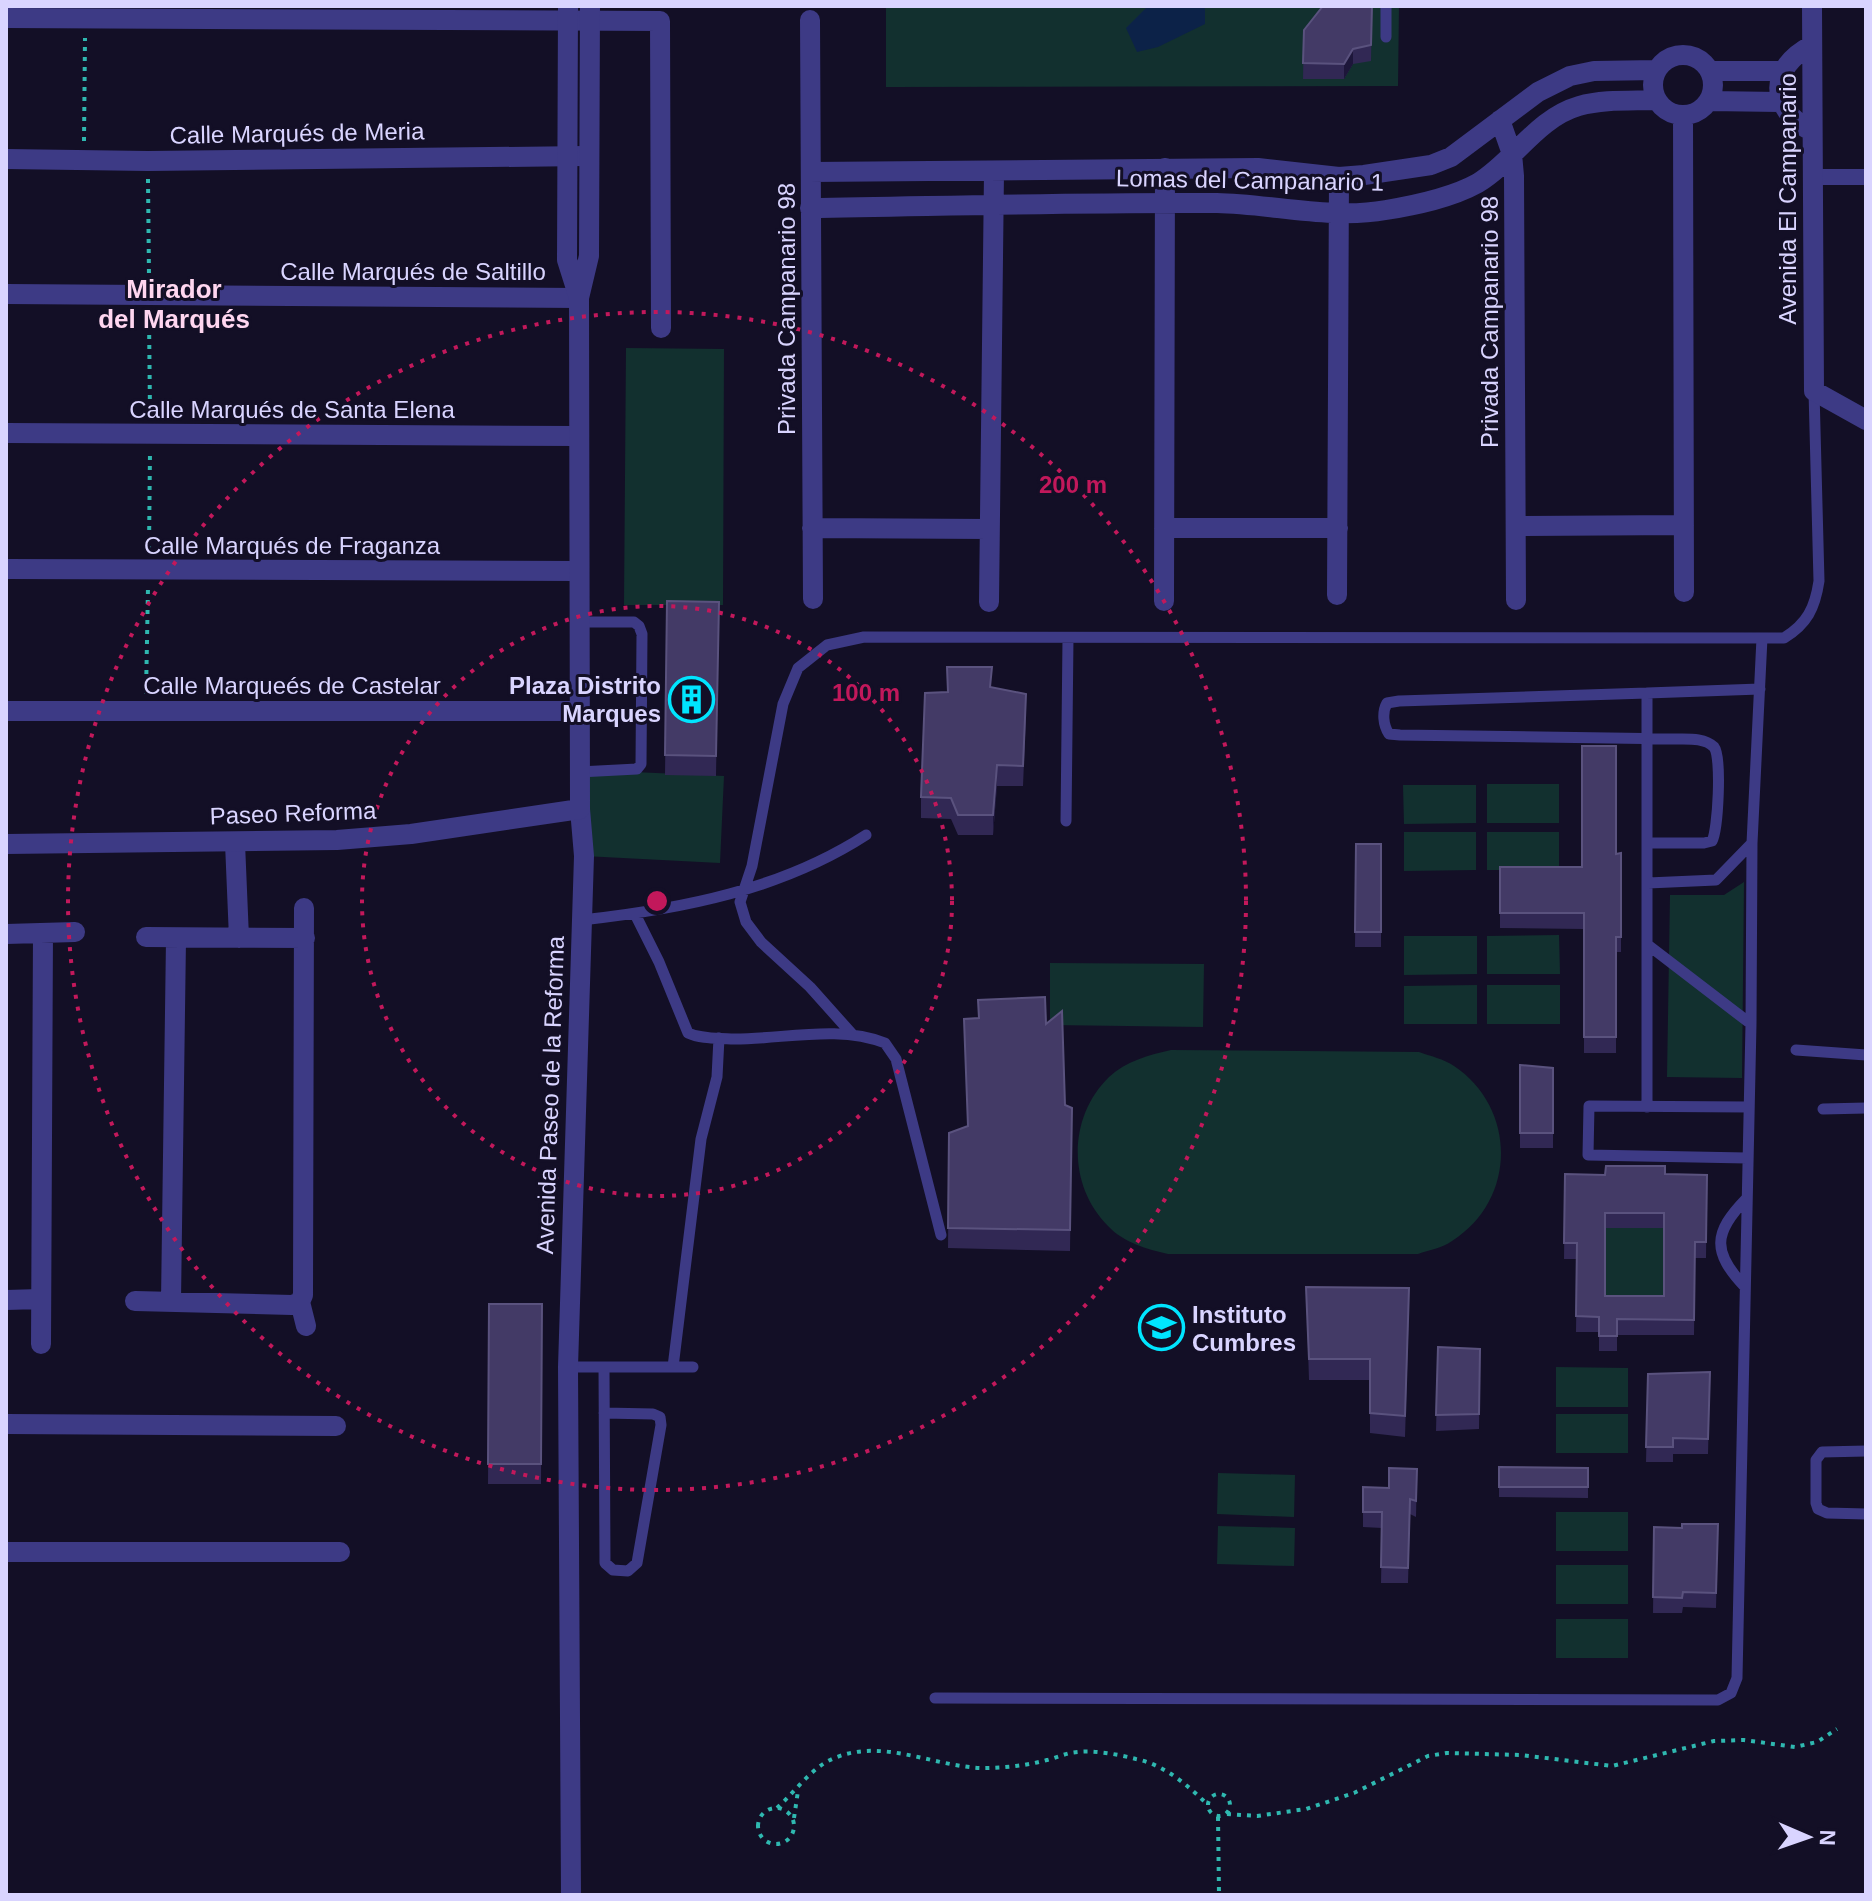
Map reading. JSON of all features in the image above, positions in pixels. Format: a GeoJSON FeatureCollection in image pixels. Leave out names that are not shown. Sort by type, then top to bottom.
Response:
{"type":"FeatureCollection","features":[{"type":"Feature","properties":{"kind":"street","name":"Avenida El Campanario"},"geometry":{"type":"LineString","coordinates":[[1812,6],[1814,391]]}},
{"type":"Feature","properties":{"kind":"street","name":"Avenida Paseo de la Reforma"},"geometry":{"type":"LineString","coordinates":[[568,13],[567,260],[579,298]]}},
{"type":"Feature","properties":{"kind":"street"},"geometry":{"type":"LineString","coordinates":[[6,18],[590,13],[660,21],[661,328]]}},
{"type":"Feature","properties":{"kind":"street","name":"Avenida Paseo de la Reforma"},"geometry":{"type":"LineString","coordinates":[[571,1895],[568,1367],[584,856],[579,772],[578,436],[579,298],[589,256],[590,13]]}},
{"type":"Feature","properties":{"kind":"street","name":"Privada Campanario 98"},"geometry":{"type":"LineString","coordinates":[[810,20],[813,599]]}},
{"type":"Feature","properties":{"kind":"street"},"geometry":{"type":"LineString","coordinates":[[1811,131],[1794,119],[1781,102],[1779,92],[1782,71],[1800,51],[1812,45]]}},
{"type":"Feature","properties":{"kind":"street"},"geometry":{"type":"LineString","coordinates":[[1678,55],[1691,56],[1710,71],[1713,92],[1699,111],[1683,116],[1664,108],[1657,100],[1653,85],[1657,70],[1666,61],[1678,55]]}},
{"type":"Feature","properties":{"kind":"street","name":"Lomas del Campanario 1"},"geometry":{"type":"LineString","coordinates":[[811,172],[1258,168],[1339,177],[1431,165],[1451,157],[1538,92],[1570,76],[1594,71],[1657,70]]}},
{"type":"Feature","properties":{"kind":"street"},"geometry":{"type":"LineString","coordinates":[[1710,71],[1782,71]]}},
{"type":"Feature","properties":{"kind":"street","name":"Lomas del Campanario 1"},"geometry":{"type":"LineString","coordinates":[[810,208],[1164,203],[1251,204],[1339,212],[1384,211],[1451,195],[1480,182],[1546,124],[1576,107],[1604,101],[1657,100]]}},
{"type":"Feature","properties":{"kind":"street"},"geometry":{"type":"LineString","coordinates":[[1709,101],[1781,102]]}},
{"type":"Feature","properties":{"kind":"street"},"geometry":{"type":"LineString","coordinates":[[1683,116],[1684,592]]}},
{"type":"Feature","properties":{"kind":"street","name":"Privada Campanario 98"},"geometry":{"type":"LineString","coordinates":[[1500,120],[1512,154],[1516,600]]}},
{"type":"Feature","properties":{"kind":"street","name":"Calle Marqués de Meria"},"geometry":{"type":"LineString","coordinates":[[6,159],[589,156]]}},
{"type":"Feature","properties":{"kind":"street"},"geometry":{"type":"LineString","coordinates":[[1164,601],[1165,168]]}},
{"type":"Feature","properties":{"kind":"street"},"geometry":{"type":"LineString","coordinates":[[989,602],[994,172]]}},
{"type":"Feature","properties":{"kind":"street"},"geometry":{"type":"LineString","coordinates":[[1337,595],[1339,177]]}},
{"type":"Feature","properties":{"kind":"street"},"geometry":{"type":"LineString","coordinates":[[1811,177],[1866,177]]}},
{"type":"Feature","properties":{"kind":"street","name":"Calle Marqués de Saltillo"},"geometry":{"type":"LineString","coordinates":[[6,294],[579,298]]}},
{"type":"Feature","properties":{"kind":"street"},"geometry":{"type":"LineString","coordinates":[[1814,391],[1866,420]]}},
{"type":"Feature","properties":{"kind":"street","name":"Calle Marqués de Santa Elena"},"geometry":{"type":"LineString","coordinates":[[6,433],[578,436]]}},
{"type":"Feature","properties":{"kind":"street"},"geometry":{"type":"LineString","coordinates":[[1516,526],[1684,525]]}},
{"type":"Feature","properties":{"kind":"street"},"geometry":{"type":"LineString","coordinates":[[812,528],[989,529]]}},
{"type":"Feature","properties":{"kind":"street"},"geometry":{"type":"LineString","coordinates":[[1164,528],[1338,528]]}},
{"type":"Feature","properties":{"kind":"street","name":"Calle Marqués de Fraganza"},"geometry":{"type":"LineString","coordinates":[[6,569],[578,571]]}},
{"type":"Feature","properties":{"kind":"street","name":"Calle Marqueés de Castelar"},"geometry":{"type":"LineString","coordinates":[[6,711],[579,711]]}},
{"type":"Feature","properties":{"kind":"street","name":"Paseo Reforma"},"geometry":{"type":"LineString","coordinates":[[6,844],[337,840],[411,834],[580,809]]}},
{"type":"Feature","properties":{"kind":"street"},"geometry":{"type":"LineString","coordinates":[[235,843],[239,938]]}},
{"type":"Feature","properties":{"kind":"street"},"geometry":{"type":"LineString","coordinates":[[304,908],[303,1295],[300,1302],[306,1326]]}},
{"type":"Feature","properties":{"kind":"street"},"geometry":{"type":"LineString","coordinates":[[6,934],[75,932]]}},
{"type":"Feature","properties":{"kind":"street"},"geometry":{"type":"LineString","coordinates":[[41,1344],[43,933]]}},
{"type":"Feature","properties":{"kind":"street"},"geometry":{"type":"LineString","coordinates":[[146,937],[305,938]]}},
{"type":"Feature","properties":{"kind":"street"},"geometry":{"type":"LineString","coordinates":[[171,1301],[176,939]]}},
{"type":"Feature","properties":{"kind":"street"},"geometry":{"type":"LineString","coordinates":[[6,1300],[40,1299]]}},
{"type":"Feature","properties":{"kind":"street"},"geometry":{"type":"LineString","coordinates":[[135,1301],[292,1305],[300,1302]]}},
{"type":"Feature","properties":{"kind":"street"},"geometry":{"type":"LineString","coordinates":[[6,1424],[336,1426]]}},
{"type":"Feature","properties":{"kind":"street"},"geometry":{"type":"LineString","coordinates":[[6,1552],[340,1552]]}},
{"type":"Feature","properties":{"kind":"lane"},"geometry":{"type":"LineString","coordinates":[[1386,6],[1386,37]]}},
{"type":"Feature","properties":{"kind":"lane"},"geometry":{"type":"LineString","coordinates":[[852,1034],[810,987],[761,942],[746,922],[740,902],[752,866],[783,704],[798,668],[827,645],[864,637],[1784,638],[1804,623],[1816,601],[1819,581],[1814,391]]}},
{"type":"Feature","properties":{"kind":"lane"},"geometry":{"type":"LineString","coordinates":[[579,622],[634,622],[642,634],[641,764],[637,769],[579,772]]}},
{"type":"Feature","properties":{"kind":"lane"},"geometry":{"type":"LineString","coordinates":[[1066,821],[1068,638]]}},
{"type":"Feature","properties":{"kind":"lane"},"geometry":{"type":"LineString","coordinates":[[935,1698],[1718,1700],[1731,1693],[1737,1678],[1752,843],[1762,638]]}},
{"type":"Feature","properties":{"kind":"lane"},"geometry":{"type":"LineString","coordinates":[[1648,843],[1712,841],[1716,833],[1718,797],[1717,753],[1713,746],[1701,740],[1389,734],[1385,728],[1384,709],[1387,703],[1760,689]]}},
{"type":"Feature","properties":{"kind":"lane"},"geometry":{"type":"LineString","coordinates":[[1647,693],[1647,1107]]}},
{"type":"Feature","properties":{"kind":"lane"},"geometry":{"type":"LineString","coordinates":[[582,920],[635,914],[742,891],[810,868],[866,835]]}},
{"type":"Feature","properties":{"kind":"lane"},"geometry":{"type":"LineString","coordinates":[[1648,883],[1716,880],[1752,843]]}},
{"type":"Feature","properties":{"kind":"lane"},"geometry":{"type":"LineString","coordinates":[[635,914],[688,1033],[696,1037],[719,1038],[852,1034],[885,1043],[896,1059],[941,1235]]}},
{"type":"Feature","properties":{"kind":"lane"},"geometry":{"type":"LineString","coordinates":[[1648,945],[1751,1024]]}},
{"type":"Feature","properties":{"kind":"lane"},"geometry":{"type":"LineString","coordinates":[[673,1367],[701,1139],[717,1077],[719,1038]]}},
{"type":"Feature","properties":{"kind":"lane"},"geometry":{"type":"LineString","coordinates":[[1796,1050],[1866,1055]]}},
{"type":"Feature","properties":{"kind":"lane"},"geometry":{"type":"LineString","coordinates":[[1747,1158],[1588,1155],[1589,1106],[1749,1107]]}},
{"type":"Feature","properties":{"kind":"lane"},"geometry":{"type":"LineString","coordinates":[[1823,1109],[1866,1108]]}},
{"type":"Feature","properties":{"kind":"lane"},"geometry":{"type":"LineString","coordinates":[[1745,1287],[1726,1264],[1721,1251],[1722,1233],[1728,1217],[1746,1199]]}},
{"type":"Feature","properties":{"kind":"lane"},"geometry":{"type":"LineString","coordinates":[[568,1367],[693,1367]]}},
{"type":"Feature","properties":{"kind":"lane"},"geometry":{"type":"LineString","coordinates":[[604,1367],[604,1413],[605,1563],[613,1570],[628,1571],[637,1563],[660,1417],[653,1414],[604,1413]]}},
{"type":"Feature","properties":{"kind":"lane"},"geometry":{"type":"LineString","coordinates":[[1866,1451],[1822,1452],[1816,1460],[1818,1509],[1827,1513],[1866,1514]]}},
{"type":"Feature","properties":{"kind":"path"},"geometry":{"type":"LineString","coordinates":[[84,160],[86,18]]}},
{"type":"Feature","properties":{"kind":"path"},"geometry":{"type":"LineString","coordinates":[[777,1808],[816,1768],[838,1756],[870,1750],[979,1768],[1010,1767],[1072,1753],[1141,1760],[1168,1772],[1218,1817],[1227,1814],[1257,1816],[1306,1809],[1354,1793],[1428,1756],[1447,1753],[1521,1755],[1612,1766],[1714,1741],[1744,1740],[1795,1747],[1817,1742],[1837,1729]]}},
{"type":"Feature","properties":{"kind":"path"},"geometry":{"type":"LineString","coordinates":[[794,1820],[787,1811],[768,1809],[757,1824],[759,1834],[764,1841],[774,1845],[783,1844],[790,1838],[794,1829],[798,1789]]}},
{"type":"Feature","properties":{"kind":"path"},"geometry":{"type":"LineString","coordinates":[[1207,1804],[1214,1794],[1225,1796],[1230,1809],[1227,1814]]}},
{"type":"Feature","properties":{"kind":"path"},"geometry":{"type":"LineString","coordinates":[[1218,1817],[1219,1895]]}},
{"type":"Feature","properties":{"kind":"green space"},"geometry":{"type":"Polygon","coordinates":[[[886,6],[1399,6],[1398,86],[886,87],[886,6]]]}},
{"type":"Feature","properties":{"kind":"green space"},"geometry":{"type":"Polygon","coordinates":[[[626,348],[724,349],[723,605],[624,605],[626,348]]]}},
{"type":"Feature","properties":{"kind":"green space"},"geometry":{"type":"Polygon","coordinates":[[[588,770],[724,776],[720,863],[584,856],[588,770]]]}},
{"type":"Feature","properties":{"kind":"green space"},"geometry":{"type":"Polygon","coordinates":[[[1487,784],[1559,784],[1559,823],[1487,823],[1487,784]]]}},
{"type":"Feature","properties":{"kind":"green space"},"geometry":{"type":"Polygon","coordinates":[[[1403,785],[1476,785],[1476,823],[1404,824],[1403,785]]]}},
{"type":"Feature","properties":{"kind":"green space"},"geometry":{"type":"Polygon","coordinates":[[[1404,832],[1476,832],[1476,870],[1404,871],[1404,832]]]}},
{"type":"Feature","properties":{"kind":"green space"},"geometry":{"type":"Polygon","coordinates":[[[1487,832],[1559,832],[1559,870],[1487,870],[1487,832]]]}},
{"type":"Feature","properties":{"kind":"green space"},"geometry":{"type":"Polygon","coordinates":[[[1744,882],[1742,1078],[1667,1077],[1670,895],[1724,895],[1744,882]]]}},
{"type":"Feature","properties":{"kind":"green space"},"geometry":{"type":"Polygon","coordinates":[[[1559,935],[1560,974],[1487,974],[1487,936],[1559,935]]]}},
{"type":"Feature","properties":{"kind":"green space"},"geometry":{"type":"Polygon","coordinates":[[[1404,936],[1477,936],[1477,974],[1404,975],[1404,936]]]}},
{"type":"Feature","properties":{"kind":"green space"},"geometry":{"type":"Polygon","coordinates":[[[1050,963],[1204,964],[1203,1027],[1050,1025],[1050,963]]]}},
{"type":"Feature","properties":{"kind":"green space"},"geometry":{"type":"Polygon","coordinates":[[[1477,985],[1477,1024],[1404,1024],[1404,986],[1477,985]]]}},
{"type":"Feature","properties":{"kind":"green space"},"geometry":{"type":"Polygon","coordinates":[[[1487,985],[1560,985],[1560,1024],[1487,1024],[1487,985]]]}},
{"type":"Feature","properties":{"kind":"green space"},"geometry":{"type":"Polygon","coordinates":[[[1171,1050],[1419,1052],[1446,1061],[1475,1084],[1489,1105],[1498,1129],[1501,1154],[1498,1179],[1489,1202],[1473,1223],[1452,1241],[1418,1254],[1168,1254],[1128,1241],[1108,1226],[1085,1191],[1079,1171],[1080,1131],[1086,1111],[1109,1077],[1130,1063],[1171,1050]]]}},
{"type":"Feature","properties":{"kind":"green space"},"geometry":{"type":"Polygon","coordinates":[[[1605,1228],[1664,1228],[1665,1311],[1605,1311],[1605,1228]]]}},
{"type":"Feature","properties":{"kind":"green space"},"geometry":{"type":"Polygon","coordinates":[[[1556,1367],[1628,1368],[1628,1407],[1556,1407],[1556,1367]]]}},
{"type":"Feature","properties":{"kind":"green space"},"geometry":{"type":"Polygon","coordinates":[[[1556,1414],[1628,1414],[1628,1453],[1556,1453],[1556,1414]]]}},
{"type":"Feature","properties":{"kind":"green space"},"geometry":{"type":"Polygon","coordinates":[[[1218,1473],[1295,1475],[1294,1517],[1217,1514],[1218,1473]]]}},
{"type":"Feature","properties":{"kind":"green space"},"geometry":{"type":"Polygon","coordinates":[[[1556,1512],[1628,1512],[1628,1551],[1556,1551],[1556,1512]]]}},
{"type":"Feature","properties":{"kind":"green space"},"geometry":{"type":"Polygon","coordinates":[[[1218,1526],[1295,1528],[1294,1566],[1217,1564],[1218,1526]]]}},
{"type":"Feature","properties":{"kind":"green space"},"geometry":{"type":"Polygon","coordinates":[[[1556,1565],[1628,1565],[1628,1604],[1556,1604],[1556,1565]]]}},
{"type":"Feature","properties":{"kind":"green space"},"geometry":{"type":"Polygon","coordinates":[[[1556,1619],[1628,1619],[1628,1658],[1556,1658],[1556,1619]]]}},
{"type":"Feature","properties":{"kind":"water"},"geometry":{"type":"Polygon","coordinates":[[[1205,6],[1205,24],[1158,47],[1137,52],[1126,28],[1146,8],[1205,6]]]}},
{"type":"Feature","properties":{"kind":"building"},"geometry":{"type":"Polygon","coordinates":[[[1323,6],[1372,6],[1371,45],[1353,49],[1344,64],[1303,63],[1304,30],[1323,6]]]}},
{"type":"Feature","properties":{"kind":"building","name":"Plaza Distrito Marques"},"geometry":{"type":"Polygon","coordinates":[[[667,601],[719,602],[716,756],[665,755],[667,601]]]}},
{"type":"Feature","properties":{"kind":"building"},"geometry":{"type":"Polygon","coordinates":[[[947,667],[992,667],[990,687],[1026,694],[1023,766],[997,765],[993,815],[958,815],[951,798],[921,797],[925,693],[948,692],[947,667]]]}},
{"type":"Feature","properties":{"kind":"building"},"geometry":{"type":"Polygon","coordinates":[[[1582,746],[1616,746],[1616,854],[1621,853],[1621,937],[1616,937],[1616,1037],[1584,1037],[1584,913],[1500,913],[1500,867],[1582,867],[1582,746]]]}},
{"type":"Feature","properties":{"kind":"building"},"geometry":{"type":"Polygon","coordinates":[[[1356,844],[1381,844],[1381,932],[1355,932],[1356,844]]]}},
{"type":"Feature","properties":{"kind":"building"},"geometry":{"type":"Polygon","coordinates":[[[1045,997],[1046,1024],[1062,1011],[1065,1105],[1072,1108],[1070,1230],[948,1228],[949,1133],[968,1126],[964,1019],[979,1018],[978,1000],[1045,997]]]}},
{"type":"Feature","properties":{"kind":"building"},"geometry":{"type":"Polygon","coordinates":[[[1520,1065],[1553,1068],[1553,1133],[1520,1133],[1520,1065]]]}},
{"type":"Feature","properties":{"kind":"building"},"geometry":{"type":"Polygon","coordinates":[[[1606,1166],[1665,1166],[1665,1174],[1707,1175],[1706,1242],[1695,1242],[1694,1320],[1617,1319],[1617,1336],[1599,1336],[1599,1317],[1576,1316],[1577,1243],[1564,1243],[1565,1174],[1605,1175],[1606,1166]],[[1605,1213],[1605,1296],[1664,1296],[1664,1213],[1605,1213]]]}},
{"type":"Feature","properties":{"kind":"building"},"geometry":{"type":"Polygon","coordinates":[[[1306,1287],[1409,1288],[1405,1416],[1370,1413],[1370,1359],[1309,1359],[1306,1287]]]}},
{"type":"Feature","properties":{"kind":"building"},"geometry":{"type":"Polygon","coordinates":[[[489,1304],[542,1304],[541,1464],[488,1464],[489,1304]]]}},
{"type":"Feature","properties":{"kind":"building"},"geometry":{"type":"Polygon","coordinates":[[[1438,1347],[1480,1349],[1479,1414],[1436,1415],[1438,1347]]]}},
{"type":"Feature","properties":{"kind":"building"},"geometry":{"type":"Polygon","coordinates":[[[1710,1372],[1708,1439],[1673,1438],[1673,1447],[1646,1447],[1648,1374],[1710,1372]]]}},
{"type":"Feature","properties":{"kind":"building"},"geometry":{"type":"Polygon","coordinates":[[[1499,1467],[1588,1468],[1588,1487],[1499,1487],[1499,1467]]]}},
{"type":"Feature","properties":{"kind":"building"},"geometry":{"type":"Polygon","coordinates":[[[1389,1468],[1417,1469],[1416,1501],[1410,1499],[1408,1568],[1381,1567],[1382,1512],[1363,1512],[1363,1487],[1389,1488],[1389,1468]]]}},
{"type":"Feature","properties":{"kind":"building"},"geometry":{"type":"Polygon","coordinates":[[[1682,1524],[1718,1524],[1716,1593],[1683,1592],[1682,1598],[1653,1597],[1654,1527],[1682,1528],[1682,1524]]]}},
{"type":"Feature","properties":{"kind":"place","name":"Plaza Distrito Marques"},"geometry":{"type":"Point","coordinates":[692,699]}},
{"type":"Feature","properties":{"kind":"place","name":"Instituto Cumbres"},"geometry":{"type":"Point","coordinates":[1161,1328]}},
{"type":"Feature","properties":{"kind":"district","name":"Mirador del Marqués"},"geometry":{"type":"Point","coordinates":[174,304]}}]}
